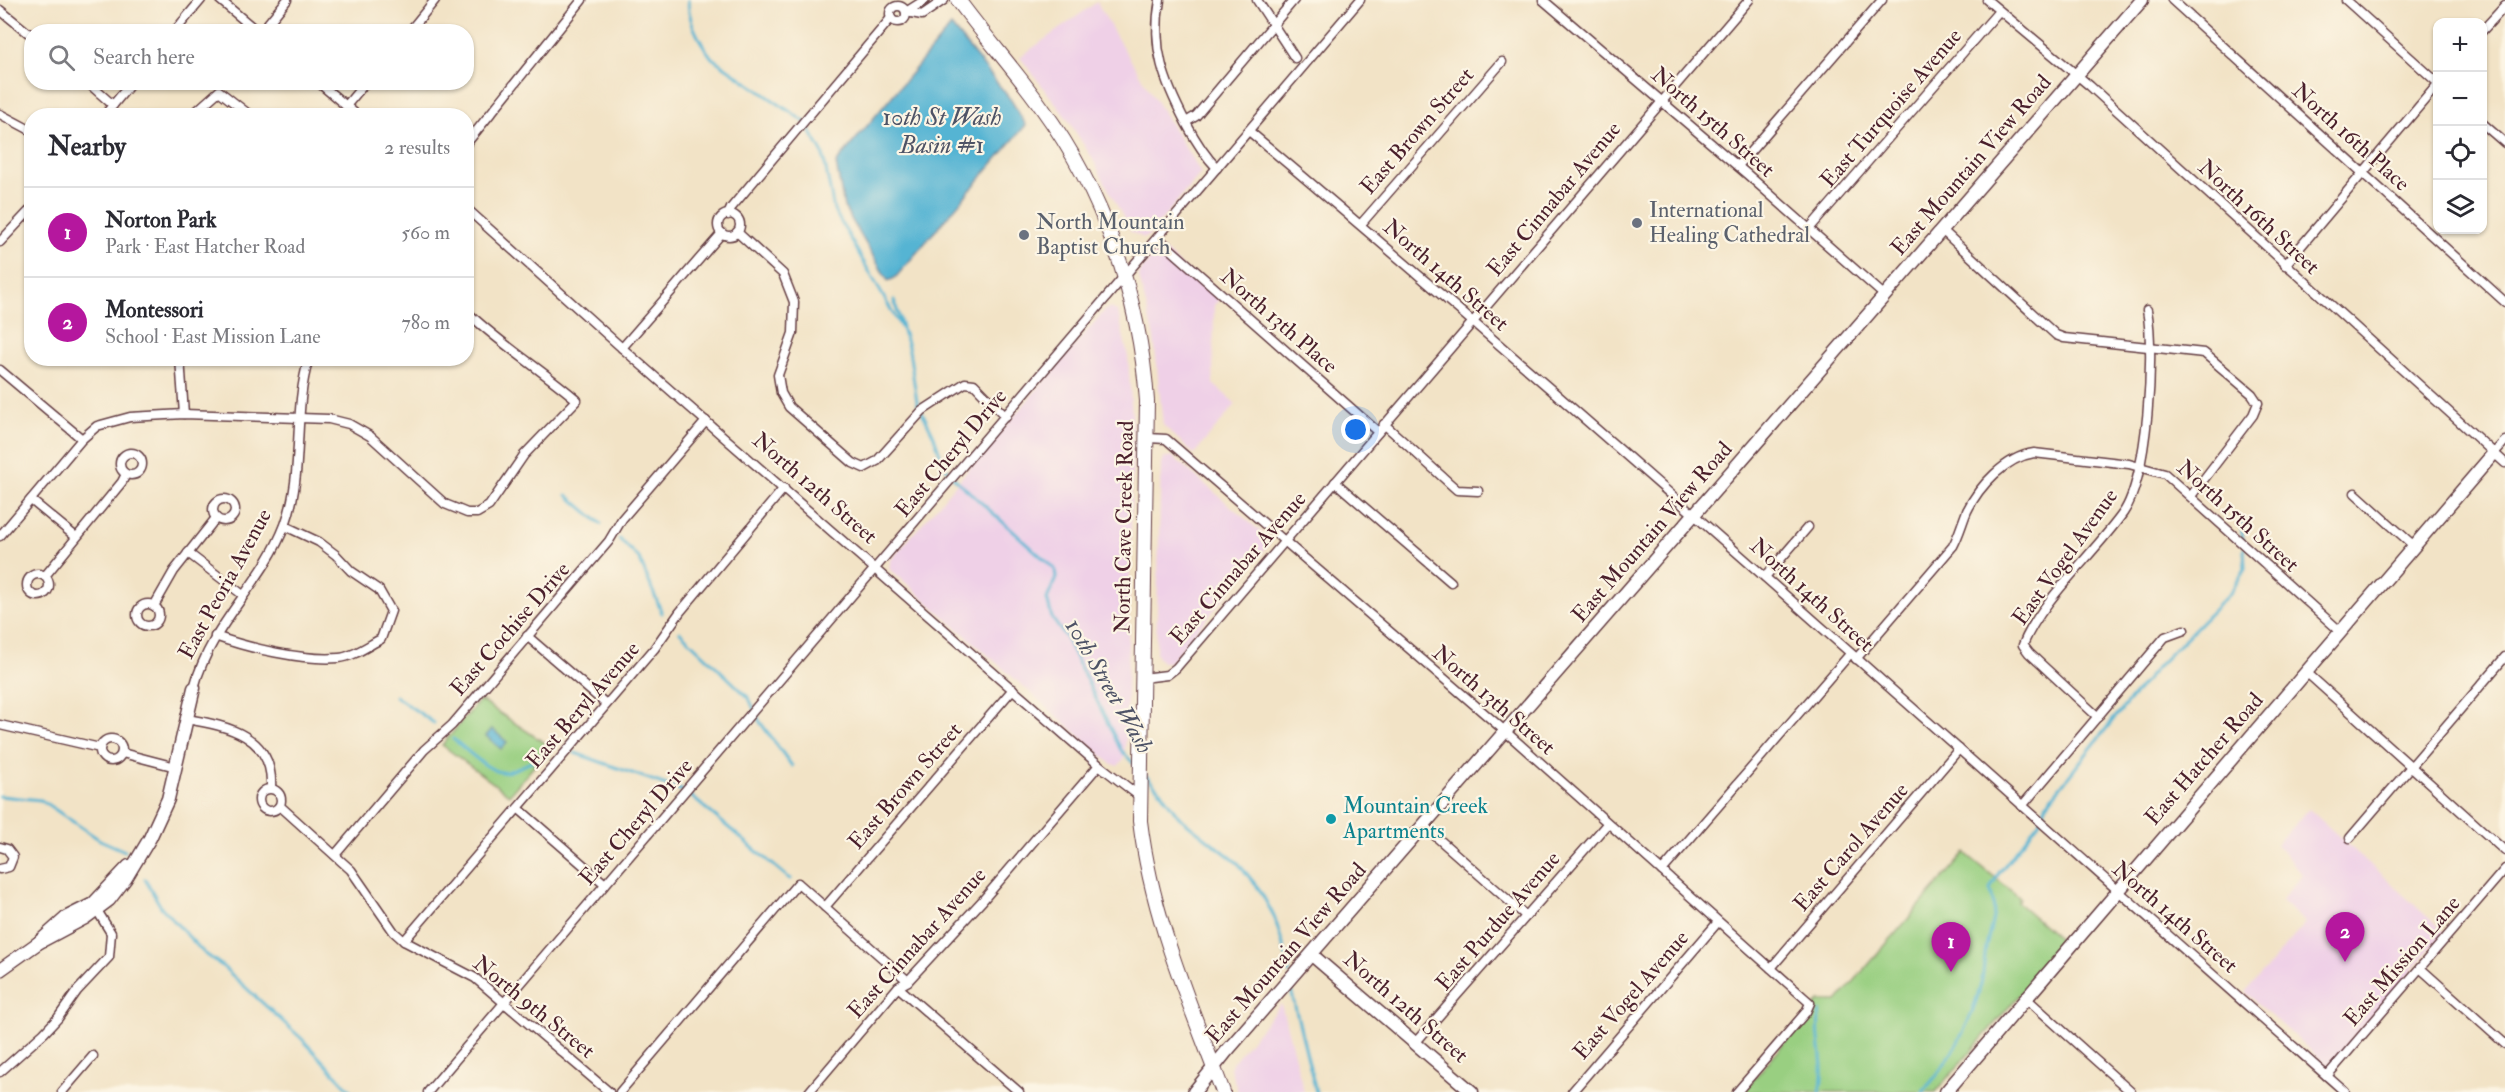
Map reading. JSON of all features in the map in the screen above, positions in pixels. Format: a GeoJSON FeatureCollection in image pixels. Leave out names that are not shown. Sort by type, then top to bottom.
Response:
{"type":"FeatureCollection","features":[{"type":"Feature","properties":{"kind":"main road","name":"North Cave Creek Road"},"geometry":{"type":"LineString","coordinates":[[958,0],[1042,107],[1061,136],[1100,209],[1124,278],[1146,379],[1148,438],[1139,791],[1144,853],[1157,915],[1223,1092]]}},
{"type":"Feature","properties":{"kind":"street"},"geometry":{"type":"LineString","coordinates":[[181,24],[201,0]]}},
{"type":"Feature","properties":{"kind":"street"},"geometry":{"type":"LineString","coordinates":[[220,0],[249,24]]}},
{"type":"Feature","properties":{"kind":"street"},"geometry":{"type":"LineString","coordinates":[[266,24],[287,0]]}},
{"type":"Feature","properties":{"kind":"street"},"geometry":{"type":"LineString","coordinates":[[416,24],[435,0]]}},
{"type":"Feature","properties":{"kind":"street"},"geometry":{"type":"LineString","coordinates":[[474,134],[582,0]]}},
{"type":"Feature","properties":{"kind":"street"},"geometry":{"type":"LineString","coordinates":[[906,12],[925,0]]}},
{"type":"Feature","properties":{"kind":"street"},"geometry":{"type":"LineString","coordinates":[[728,215],[737,219],[739,226],[736,232],[728,236],[718,227],[719,220],[728,215],[731,208],[891,18],[890,12],[894,7],[900,6],[906,12],[922,15],[944,0]]}},
{"type":"Feature","properties":{"kind":"street"},"geometry":{"type":"LineString","coordinates":[[1160,0],[1156,22],[1159,58],[1172,98],[1206,156],[1217,168]]}},
{"type":"Feature","properties":{"kind":"street"},"geometry":{"type":"LineString","coordinates":[[1257,0],[1295,58]]}},
{"type":"Feature","properties":{"kind":"street"},"geometry":{"type":"LineString","coordinates":[[1186,122],[1196,116],[1294,0]]}},
{"type":"Feature","properties":{"kind":"street","name":"East Cheryl Drive"},"geometry":{"type":"LineString","coordinates":[[428,1092],[1360,0]]}},
{"type":"Feature","properties":{"kind":"street","name":"North 15th Street"},"geometry":{"type":"LineString","coordinates":[[1543,0],[1738,166],[1885,296]]}},
{"type":"Feature","properties":{"kind":"street","name":"East Cinnabar Avenue"},"geometry":{"type":"LineString","coordinates":[[1143,678],[1171,673],[1749,0]]}},
{"type":"Feature","properties":{"kind":"street"},"geometry":{"type":"LineString","coordinates":[[1738,166],[1882,0]]}},
{"type":"Feature","properties":{"kind":"street","name":"North 16th Street"},"geometry":{"type":"LineString","coordinates":[[1987,0],[2076,75],[2505,463]]}},
{"type":"Feature","properties":{"kind":"street","name":"East Mountain View Road"},"geometry":{"type":"LineString","coordinates":[[1194,1092],[2142,0]]}},
{"type":"Feature","properties":{"kind":"street","name":"North 16th Place"},"geometry":{"type":"LineString","coordinates":[[2172,0],[2505,302]]}},
{"type":"Feature","properties":{"kind":"street"},"geometry":{"type":"LineString","coordinates":[[2346,0],[2433,78]]}},
{"type":"Feature","properties":{"kind":"street"},"geometry":{"type":"LineString","coordinates":[[2487,26],[2505,6]]}},
{"type":"Feature","properties":{"kind":"street"},"geometry":{"type":"LineString","coordinates":[[0,10],[24,30]]}},
{"type":"Feature","properties":{"kind":"street","name":"East Turquoise Avenue"},"geometry":{"type":"LineString","coordinates":[[1809,229],[1999,10]]}},
{"type":"Feature","properties":{"kind":"street","name":"East Brown Street"},"geometry":{"type":"LineString","coordinates":[[1360,224],[1502,62]]}},
{"type":"Feature","properties":{"kind":"street"},"geometry":{"type":"LineString","coordinates":[[2285,265],[2433,89]]}},
{"type":"Feature","properties":{"kind":"street"},"geometry":{"type":"LineString","coordinates":[[96,90],[113,105]]}},
{"type":"Feature","properties":{"kind":"street"},"geometry":{"type":"LineString","coordinates":[[111,108],[125,90]]}},
{"type":"Feature","properties":{"kind":"street"},"geometry":{"type":"LineString","coordinates":[[327,90],[348,108]]}},
{"type":"Feature","properties":{"kind":"street"},"geometry":{"type":"LineString","coordinates":[[346,106],[359,90]]}},
{"type":"Feature","properties":{"kind":"street"},"geometry":{"type":"LineString","coordinates":[[200,108],[219,91],[241,108]]}},
{"type":"Feature","properties":{"kind":"street"},"geometry":{"type":"LineString","coordinates":[[0,114],[24,127]]}},
{"type":"Feature","properties":{"kind":"street"},"geometry":{"type":"LineString","coordinates":[[2485,126],[2505,143]]}},
{"type":"Feature","properties":{"kind":"street","name":"North 14th Street"},"geometry":{"type":"LineString","coordinates":[[1249,130],[1765,577],[2345,1092]]}},
{"type":"Feature","properties":{"kind":"street","name":"North 12th Street"},"geometry":{"type":"LineString","coordinates":[[474,215],[622,348],[1099,765],[1139,791]]}},
{"type":"Feature","properties":{"kind":"street"},"geometry":{"type":"LineString","coordinates":[[0,242],[24,216]]}},
{"type":"Feature","properties":{"kind":"street"},"geometry":{"type":"LineString","coordinates":[[1942,230],[2055,335],[2064,338],[2204,353],[2252,394],[2258,403],[2253,415],[2192,496]]}},
{"type":"Feature","properties":{"kind":"street"},"geometry":{"type":"LineString","coordinates":[[736,232],[783,274],[794,302],[793,333],[778,375],[781,393],[789,407],[853,463],[864,468],[877,461],[922,411],[965,383],[974,384],[1006,417]]}},
{"type":"Feature","properties":{"kind":"street"},"geometry":{"type":"LineString","coordinates":[[622,348],[722,233]]}},
{"type":"Feature","properties":{"kind":"street","name":"North 13th Place"},"geometry":{"type":"LineString","coordinates":[[1158,238],[1377,432]]}},
{"type":"Feature","properties":{"kind":"street","name":"East Vogel Avenue"},"geometry":{"type":"LineString","coordinates":[[2098,717],[2023,645],[2028,634],[2057,594],[2123,513],[2134,493],[2140,467],[2150,346],[2147,310]]}},
{"type":"Feature","properties":{"kind":"street"},"geometry":{"type":"LineString","coordinates":[[0,536],[81,439],[97,426],[119,419],[184,414],[329,419],[359,429],[370,436],[445,504],[466,513],[477,513],[489,506],[524,455],[577,400],[538,367],[511,350],[474,318]]}},
{"type":"Feature","properties":{"kind":"street"},"geometry":{"type":"LineString","coordinates":[[181,366],[184,414]]}},
{"type":"Feature","properties":{"kind":"street","name":"East Peoria Avenue"},"geometry":{"type":"LineString","coordinates":[[0,970],[38,943],[77,923],[116,893],[162,816],[193,692],[205,655],[215,636],[265,564],[285,526],[295,482],[301,390],[307,366]]}},
{"type":"Feature","properties":{"kind":"street"},"geometry":{"type":"LineString","coordinates":[[0,370],[81,439]]}},
{"type":"Feature","properties":{"kind":"street","name":"East Cochise Drive"},"geometry":{"type":"LineString","coordinates":[[335,855],[424,750],[444,732],[609,541],[630,510],[706,421]]}},
{"type":"Feature","properties":{"kind":"street"},"geometry":{"type":"LineString","coordinates":[[1384,424],[1457,490],[1478,491]]}},
{"type":"Feature","properties":{"kind":"street","name":"North 13th Street"},"geometry":{"type":"LineString","coordinates":[[1148,438],[1166,439],[1506,732],[1810,1003],[1806,1012],[1737,1092]]}},
{"type":"Feature","properties":{"kind":"street"},"geometry":{"type":"LineString","coordinates":[[2494,453],[2505,441]]}},
{"type":"Feature","properties":{"kind":"street","name":"North 15th Street"},"geometry":{"type":"LineString","coordinates":[[1853,656],[1953,546],[1961,532],[1968,508],[2006,464],[2024,455],[2044,453],[2140,467],[2165,474],[2341,632]]}},
{"type":"Feature","properties":{"kind":"street","name":"East Hatcher Road"},"geometry":{"type":"LineString","coordinates":[[1946,1092],[2494,453]]}},
{"type":"Feature","properties":{"kind":"street"},"geometry":{"type":"LineString","coordinates":[[45,576],[122,482],[126,474]]}},
{"type":"Feature","properties":{"kind":"street"},"geometry":{"type":"LineString","coordinates":[[1335,482],[1451,582]]}},
{"type":"Feature","properties":{"kind":"street","name":"East Beryl Avenue"},"geometry":{"type":"LineString","coordinates":[[404,941],[654,649],[672,623],[784,488]]}},
{"type":"Feature","properties":{"kind":"street"},"geometry":{"type":"LineString","coordinates":[[2355,493],[2414,546]]}},
{"type":"Feature","properties":{"kind":"street"},"geometry":{"type":"LineString","coordinates":[[31,500],[76,537]]}},
{"type":"Feature","properties":{"kind":"street"},"geometry":{"type":"LineString","coordinates":[[154,606],[188,553],[216,518]]}},
{"type":"Feature","properties":{"kind":"street"},"geometry":{"type":"LineString","coordinates":[[215,636],[245,647],[306,657],[341,659],[381,639],[392,611],[379,590],[351,571],[319,542],[285,526]]}},
{"type":"Feature","properties":{"kind":"street"},"geometry":{"type":"LineString","coordinates":[[1765,577],[1808,527]]}},
{"type":"Feature","properties":{"kind":"street"},"geometry":{"type":"LineString","coordinates":[[188,553],[243,595]]}},
{"type":"Feature","properties":{"kind":"street"},"geometry":{"type":"LineString","coordinates":[[2022,806],[2165,637],[2184,630]]}},
{"type":"Feature","properties":{"kind":"street"},"geometry":{"type":"LineString","coordinates":[[527,636],[606,704]]}},
{"type":"Feature","properties":{"kind":"street"},"geometry":{"type":"LineString","coordinates":[[1662,871],[1853,656]]}},
{"type":"Feature","properties":{"kind":"street"},"geometry":{"type":"LineString","coordinates":[[2350,838],[2505,657]]}},
{"type":"Feature","properties":{"kind":"street"},"geometry":{"type":"LineString","coordinates":[[2306,672],[2505,851]]}},
{"type":"Feature","properties":{"kind":"street","name":"East Brown Street"},"geometry":{"type":"LineString","coordinates":[[825,907],[1013,689]]}},
{"type":"Feature","properties":{"kind":"street","name":"North 9th Street"},"geometry":{"type":"LineString","coordinates":[[187,719],[236,731],[250,739],[264,755],[268,765],[271,788],[280,795],[280,806],[351,870],[394,932],[404,941],[475,978],[609,1092]]}},
{"type":"Feature","properties":{"kind":"street"},"geometry":{"type":"LineString","coordinates":[[0,725],[100,748]]}},
{"type":"Feature","properties":{"kind":"street"},"geometry":{"type":"LineString","coordinates":[[100,748],[104,742],[111,739],[118,742],[122,753]]}},
{"type":"Feature","properties":{"kind":"street"},"geometry":{"type":"LineString","coordinates":[[100,748],[103,758],[109,761],[116,761],[122,753]]}},
{"type":"Feature","properties":{"kind":"street","name":"East Carol Avenue"},"geometry":{"type":"LineString","coordinates":[[1771,968],[1959,750]]}},
{"type":"Feature","properties":{"kind":"street"},"geometry":{"type":"LineString","coordinates":[[122,753],[176,767]]}},
{"type":"Feature","properties":{"kind":"street","name":"East Cinnabar Avenue"},"geometry":{"type":"LineString","coordinates":[[815,1090],[898,987],[908,981],[983,900],[1099,765]]}},
{"type":"Feature","properties":{"kind":"street","name":"North 9th Street"},"geometry":{"type":"LineString","coordinates":[[271,788],[262,792],[259,798],[260,804],[268,810],[274,810],[280,806]]}},
{"type":"Feature","properties":{"kind":"street"},"geometry":{"type":"LineString","coordinates":[[518,808],[605,885]]}},
{"type":"Feature","properties":{"kind":"street","name":"East Purdue Avenue"},"geometry":{"type":"LineString","coordinates":[[1415,1043],[1607,824]]}},
{"type":"Feature","properties":{"kind":"street"},"geometry":{"type":"LineString","coordinates":[[1424,826],[1526,916]]}},
{"type":"Feature","properties":{"kind":"street"},"geometry":{"type":"LineString","coordinates":[[0,847],[8,849],[13,857],[9,867],[0,869]]}},
{"type":"Feature","properties":{"kind":"street","name":"East Mission Lane"},"geometry":{"type":"LineString","coordinates":[[2327,1076],[2505,870]]}},
{"type":"Feature","properties":{"kind":"street"},"geometry":{"type":"LineString","coordinates":[[620,1092],[798,883],[908,981]]}},
{"type":"Feature","properties":{"kind":"street"},"geometry":{"type":"LineString","coordinates":[[0,1072],[44,1033],[77,991],[109,957],[111,933],[95,907]]}},
{"type":"Feature","properties":{"kind":"street","name":"East Vogel Avenue"},"geometry":{"type":"LineString","coordinates":[[1572,1092],[1718,922]]}},
{"type":"Feature","properties":{"kind":"street","name":"North 12th Street"},"geometry":{"type":"LineString","coordinates":[[1312,955],[1472,1092]]}},
{"type":"Feature","properties":{"kind":"street"},"geometry":{"type":"LineString","coordinates":[[2420,969],[2505,1044]]}},
{"type":"Feature","properties":{"kind":"street"},"geometry":{"type":"LineString","coordinates":[[898,987],[1019,1092]]}},
{"type":"Feature","properties":{"kind":"street"},"geometry":{"type":"LineString","coordinates":[[2026,998],[2131,1092]]}},
{"type":"Feature","properties":{"kind":"street"},"geometry":{"type":"LineString","coordinates":[[62,1092],[93,1056]]}},
{"type":"Feature","properties":{"kind":"shaded area"},"geometry":{"type":"Polygon","coordinates":[[[1097,2],[1201,173],[1144,238],[1131,232],[1092,158],[1068,120],[1020,57],[1097,2]]]}},
{"type":"Feature","properties":{"kind":"shaded area"},"geometry":{"type":"Polygon","coordinates":[[[1164,250],[1219,300],[1214,305],[1213,384],[1236,404],[1194,454],[1163,425],[1154,338],[1139,277],[1140,271],[1156,253],[1164,250]]]}},
{"type":"Feature","properties":{"kind":"shaded area"},"geometry":{"type":"Polygon","coordinates":[[[1110,308],[1118,311],[1128,357],[1133,431],[1126,736],[1124,759],[1118,766],[1110,763],[889,568],[891,560],[1105,310],[1110,308]]]}},
{"type":"Feature","properties":{"kind":"shaded area"},"geometry":{"type":"Polygon","coordinates":[[[1172,456],[1268,538],[1270,543],[1174,658],[1170,662],[1162,662],[1156,651],[1161,464],[1164,458],[1172,456]]]}},
{"type":"Feature","properties":{"kind":"shaded area"},"geometry":{"type":"Polygon","coordinates":[[[2309,809],[2444,932],[2329,1067],[2245,992],[2306,923],[2281,901],[2302,874],[2276,844],[2309,809]]]}},
{"type":"Feature","properties":{"kind":"shaded area"},"geometry":{"type":"Polygon","coordinates":[[[1281,1004],[1304,1092],[1238,1092],[1230,1068],[1232,1063],[1281,1004]]]}},
{"type":"Feature","properties":{"kind":"green space"},"geometry":{"type":"Polygon","coordinates":[[[480,700],[551,747],[509,795],[442,745],[480,700]]]}},
{"type":"Feature","properties":{"kind":"green space"},"geometry":{"type":"Polygon","coordinates":[[[1965,853],[2020,898],[2017,902],[2064,943],[1936,1092],[1743,1092],[1819,1001],[1837,1001],[1965,853]]]}},
{"type":"Feature","properties":{"kind":"water","name":"10th St Wash Basin #1"},"geometry":{"type":"Polygon","coordinates":[[[951,26],[1011,100],[1026,125],[895,278],[888,281],[844,207],[836,163],[951,26]]]}},
{"type":"Feature","properties":{"kind":"water"},"geometry":{"type":"Polygon","coordinates":[[[492,729],[507,742],[501,749],[486,736],[492,729]]]}},
{"type":"Feature","properties":{"kind":"waterway","name":"10th Street Wash"},"geometry":{"type":"LineString","coordinates":[[688,0],[695,31],[712,58],[805,122],[823,154],[834,210],[903,331],[909,350],[917,402],[934,436],[944,466],[954,478],[1055,569],[1056,578],[1047,599],[1052,618],[1066,638],[1121,750],[1137,767]]}},
{"type":"Feature","properties":{"kind":"waterway","name":"10th Street Wash"},"geometry":{"type":"LineString","coordinates":[[894,300],[902,327]]}},
{"type":"Feature","properties":{"kind":"waterway"},"geometry":{"type":"LineString","coordinates":[[567,495],[601,524]]}},
{"type":"Feature","properties":{"kind":"waterway"},"geometry":{"type":"LineString","coordinates":[[2241,522],[2243,541]]}},
{"type":"Feature","properties":{"kind":"waterway"},"geometry":{"type":"LineString","coordinates":[[619,539],[639,558],[662,613]]}},
{"type":"Feature","properties":{"kind":"waterway"},"geometry":{"type":"LineString","coordinates":[[1923,1092],[1942,1067],[1971,1014],[1982,979],[1993,918],[1990,889],[1999,873],[2039,822],[2047,804],[2113,720],[2159,665],[2231,592],[2245,569],[2244,548]]}},
{"type":"Feature","properties":{"kind":"waterway"},"geometry":{"type":"LineString","coordinates":[[680,632],[749,698],[760,722],[792,766]]}},
{"type":"Feature","properties":{"kind":"waterway"},"geometry":{"type":"LineString","coordinates":[[395,696],[434,723]]}},
{"type":"Feature","properties":{"kind":"waterway"},"geometry":{"type":"LineString","coordinates":[[453,739],[486,765],[500,772],[511,771],[547,756]]}},
{"type":"Feature","properties":{"kind":"waterway"},"geometry":{"type":"LineString","coordinates":[[575,753],[686,792],[790,879]]}},
{"type":"Feature","properties":{"kind":"waterway","name":"10th Street Wash"},"geometry":{"type":"LineString","coordinates":[[1146,776],[1179,817],[1238,863],[1259,889],[1274,916],[1288,961],[1289,973]]}},
{"type":"Feature","properties":{"kind":"waterway"},"geometry":{"type":"LineString","coordinates":[[0,796],[41,800],[100,840],[125,851]]}},
{"type":"Feature","properties":{"kind":"waterway"},"geometry":{"type":"LineString","coordinates":[[145,879],[161,907],[204,953],[221,965],[301,1038],[352,1092]]}},
{"type":"Feature","properties":{"kind":"waterway","name":"10th Street Wash"},"geometry":{"type":"LineString","coordinates":[[1290,986],[1316,1092]]}},
{"type":"Feature","properties":{"kind":"waterway"},"geometry":{"type":"LineString","coordinates":[[1820,1011],[1818,1031],[1822,1071],[1820,1092]]}},
{"type":"Feature","properties":{"kind":"place","name":"International Healing Cathedral"},"geometry":{"type":"Point","coordinates":[1637,223]}},
{"type":"Feature","properties":{"kind":"place","name":"North Mountain Baptist Church"},"geometry":{"type":"Point","coordinates":[1024,235]}},
{"type":"Feature","properties":{"kind":"place","name":"Mountain Creek Apartments"},"geometry":{"type":"Point","coordinates":[1331,819]}},
{"type":"Feature","properties":{"kind":"place","name":"Montessori"},"geometry":{"type":"Point","coordinates":[2345,962]}},
{"type":"Feature","properties":{"kind":"place","name":"Norton Park"},"geometry":{"type":"Point","coordinates":[1951,972]}}]}
